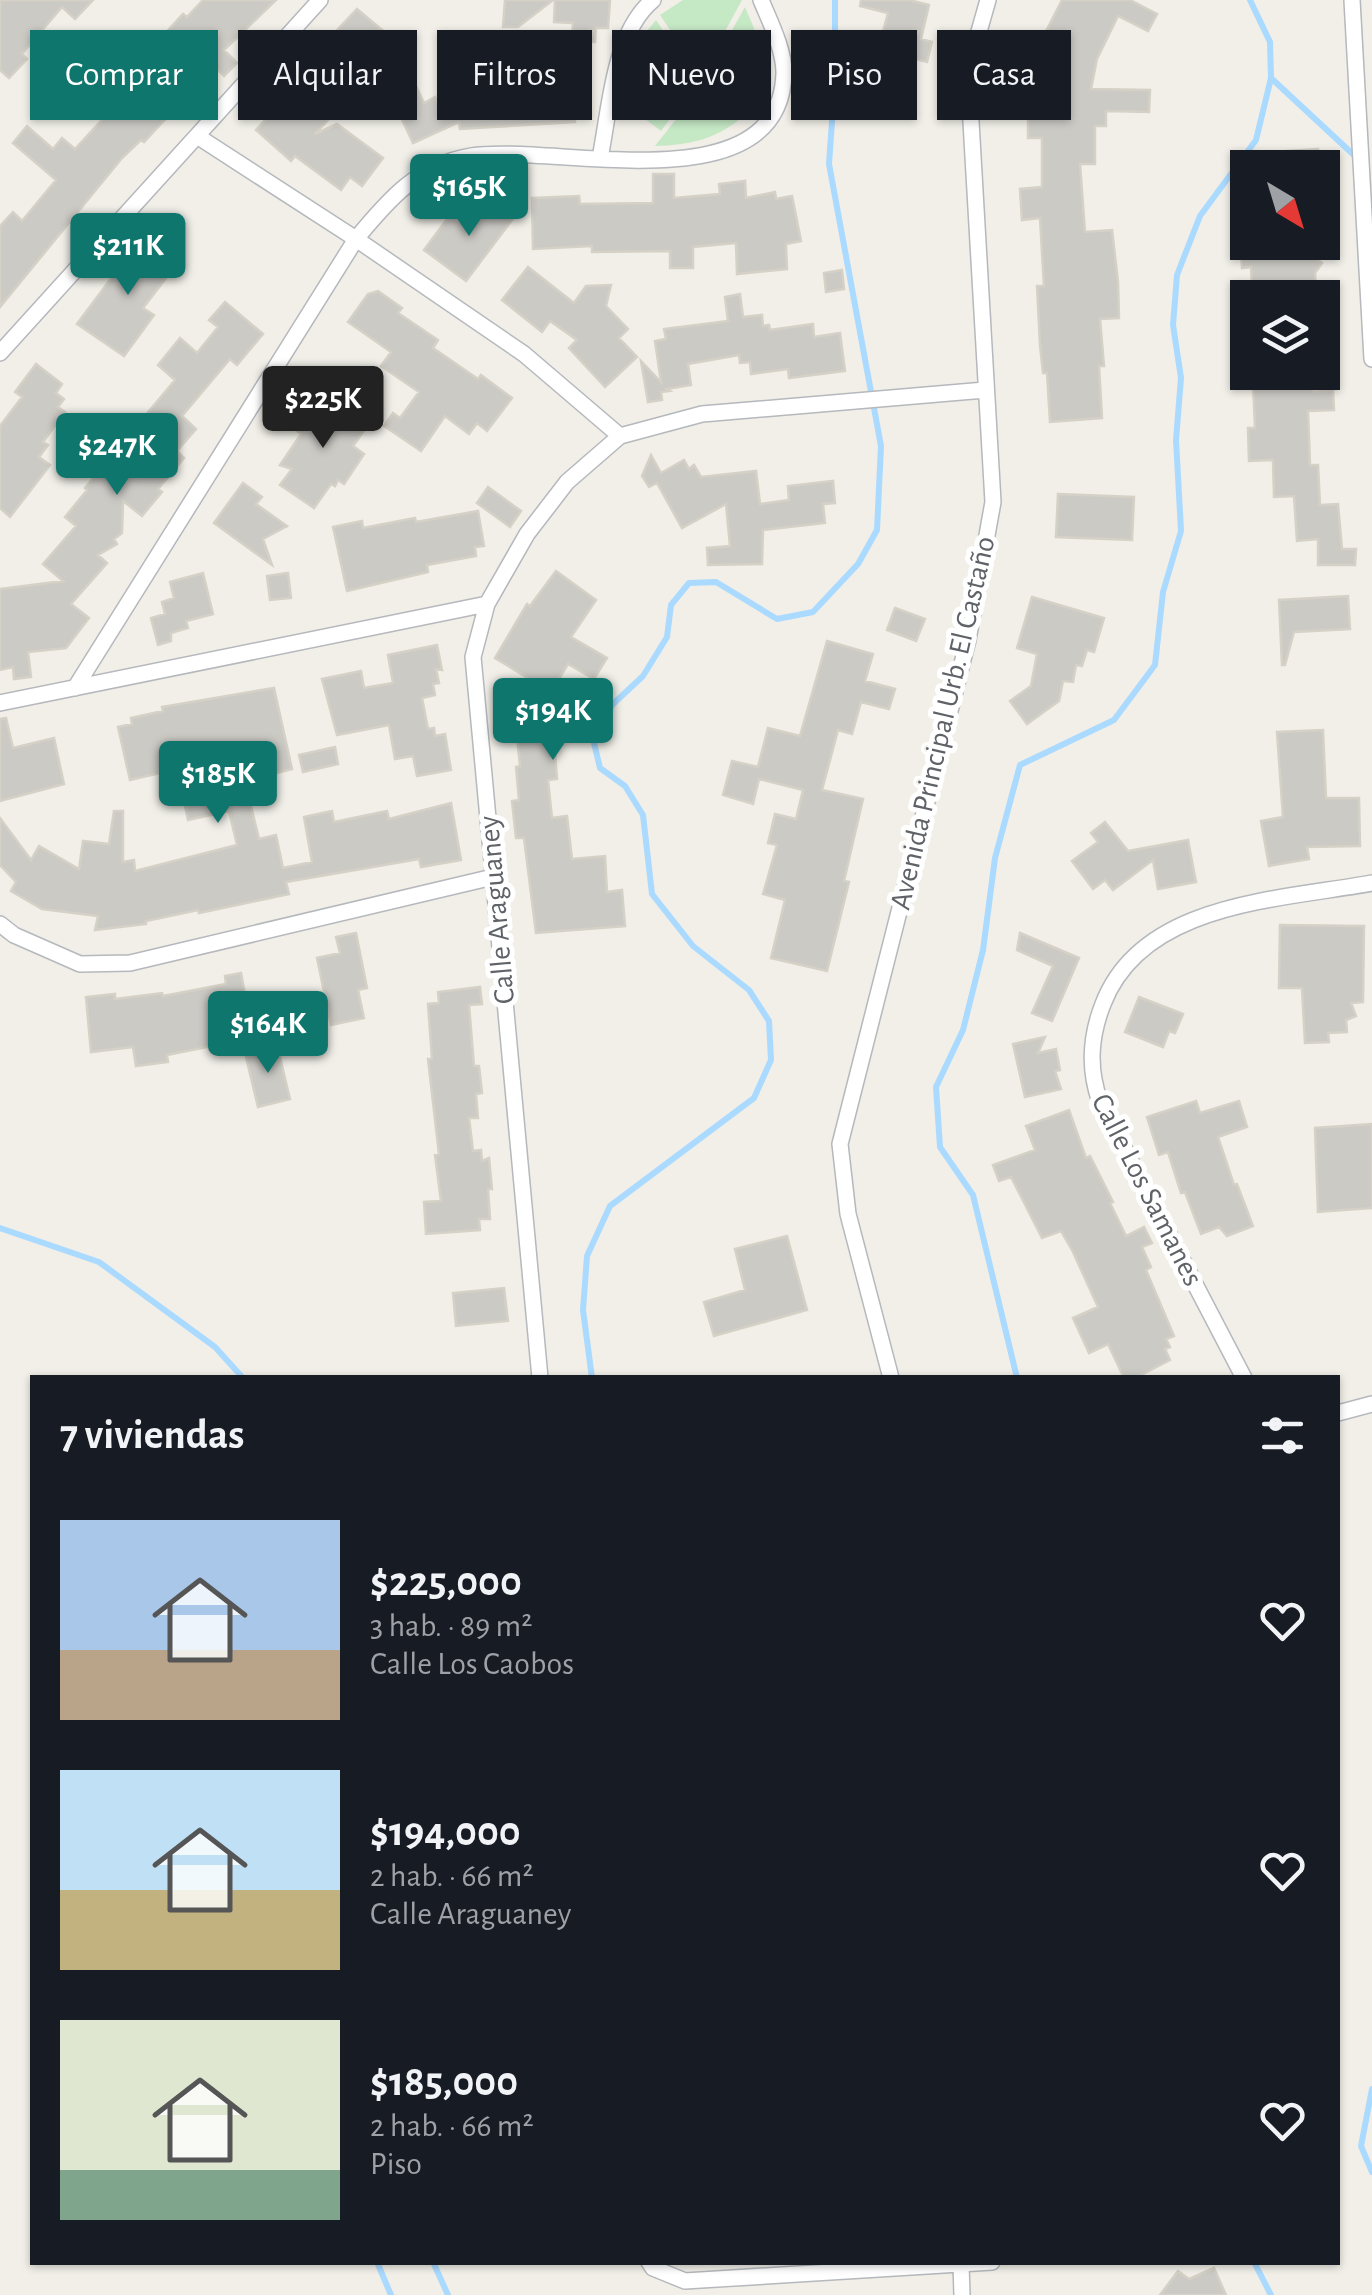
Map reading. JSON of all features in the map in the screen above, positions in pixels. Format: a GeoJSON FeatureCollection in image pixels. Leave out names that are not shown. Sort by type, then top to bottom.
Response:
{"type":"FeatureCollection","features":[{"type":"Feature","properties":{"kind":"street"},"geometry":{"type":"LineString","coordinates":[[0,354],[320,0]]}},
{"type":"Feature","properties":{"kind":"street"},"geometry":{"type":"LineString","coordinates":[[600,158],[628,30],[653,0]]}},
{"type":"Feature","properties":{"kind":"street"},"geometry":{"type":"LineString","coordinates":[[75,688],[356,238],[402,185],[429,169],[472,156],[693,159],[741,146],[763,128],[777,105],[784,72],[761,0]]}},
{"type":"Feature","properties":{"kind":"street","name":"Avenida Principal Urb. El Castaño"},"geometry":{"type":"LineString","coordinates":[[889,1375],[848,1214],[840,1144],[968,640],[993,502],[968,70],[988,0]]}},
{"type":"Feature","properties":{"kind":"street"},"geometry":{"type":"LineString","coordinates":[[1352,0],[1362,174],[1368,211],[1372,359]]}},
{"type":"Feature","properties":{"kind":"street"},"geometry":{"type":"LineString","coordinates":[[197,136],[356,238],[524,354],[620,436]]}},
{"type":"Feature","properties":{"kind":"street","name":"Calle Araguaney"},"geometry":{"type":"LineString","coordinates":[[540,1375],[473,657],[487,604],[526,534],[567,482],[620,436],[702,414],[985,390]]}},
{"type":"Feature","properties":{"kind":"street"},"geometry":{"type":"LineString","coordinates":[[0,703],[487,604]]}},
{"type":"Feature","properties":{"kind":"street"},"geometry":{"type":"LineString","coordinates":[[0,924],[14,935],[80,964],[130,963],[494,877]]}},
{"type":"Feature","properties":{"kind":"street","name":"Calle Los Samanes"},"geometry":{"type":"LineString","coordinates":[[1242,1375],[1100,1102],[1091,1071],[1095,1030],[1118,975],[1142,948],[1164,932],[1211,913],[1372,883]]}},
{"type":"Feature","properties":{"kind":"street"},"geometry":{"type":"LineString","coordinates":[[1340,1412],[1372,1404]]}},
{"type":"Feature","properties":{"kind":"street"},"geometry":{"type":"LineString","coordinates":[[652,2265],[685,2282],[946,2265]]}},
{"type":"Feature","properties":{"kind":"street"},"geometry":{"type":"LineString","coordinates":[[961,2265],[962,2295]]}},
{"type":"Feature","properties":{"kind":"green space"},"geometry":{"type":"Polygon","coordinates":[[[683,0],[742,0],[726,30],[670,30],[660,15],[683,0]]]}},
{"type":"Feature","properties":{"kind":"green space"},"geometry":{"type":"Polygon","coordinates":[[[745,7],[754,30],[732,30],[745,7]]]}},
{"type":"Feature","properties":{"kind":"green space"},"geometry":{"type":"Polygon","coordinates":[[[656,20],[663,30],[648,30],[656,20]]]}},
{"type":"Feature","properties":{"kind":"green space"},"geometry":{"type":"Polygon","coordinates":[[[646,120],[669,120],[661,131],[646,120]]]}},
{"type":"Feature","properties":{"kind":"green space"},"geometry":{"type":"Polygon","coordinates":[[[675,120],[738,120],[701,140],[655,146],[675,120]]]}},
{"type":"Feature","properties":{"kind":"building"},"geometry":{"type":"Polygon","coordinates":[[[0,0],[93,0],[75,19],[62,7],[42,30],[30,30],[30,45],[22,54],[27,59],[9,78],[0,70],[0,0]]]}},
{"type":"Feature","properties":{"kind":"building"},"geometry":{"type":"Polygon","coordinates":[[[203,0],[276,0],[245,30],[238,30],[238,37],[224,50],[237,63],[224,76],[218,70],[218,30],[168,30],[183,14],[187,17],[203,0]]]}},
{"type":"Feature","properties":{"kind":"building"},"geometry":{"type":"Polygon","coordinates":[[[505,0],[553,0],[518,27],[503,27],[505,0]]]}},
{"type":"Feature","properties":{"kind":"building"},"geometry":{"type":"Polygon","coordinates":[[[555,0],[610,0],[608,28],[596,28],[595,42],[592,30],[573,30],[573,23],[554,22],[555,0]]]}},
{"type":"Feature","properties":{"kind":"building"},"geometry":{"type":"Polygon","coordinates":[[[861,0],[909,0],[929,5],[921,39],[932,42],[927,62],[917,59],[917,30],[883,30],[888,13],[860,6],[861,0]]]}},
{"type":"Feature","properties":{"kind":"building"},"geometry":{"type":"Polygon","coordinates":[[[1062,0],[1130,0],[1157,14],[1148,31],[1118,16],[1097,59],[1091,89],[1150,90],[1149,112],[1106,111],[1106,126],[1095,126],[1095,164],[1080,164],[1085,232],[1112,230],[1118,282],[1119,318],[1100,319],[1104,366],[1099,366],[1102,418],[1050,422],[1037,286],[1044,286],[1040,218],[1022,220],[1020,189],[1042,187],[1042,138],[1028,138],[1028,120],[1071,120],[1071,30],[1047,30],[1062,0]]]}},
{"type":"Feature","properties":{"kind":"building"},"geometry":{"type":"Polygon","coordinates":[[[357,9],[382,30],[337,30],[357,9]]]}},
{"type":"Feature","properties":{"kind":"building"},"geometry":{"type":"Polygon","coordinates":[[[417,88],[424,103],[435,97],[437,120],[575,122],[460,129],[459,122],[413,143],[402,120],[417,120],[417,88]]]}},
{"type":"Feature","properties":{"kind":"building"},"geometry":{"type":"Polygon","coordinates":[[[102,120],[165,120],[122,158],[0,307],[0,226],[13,212],[22,221],[56,180],[13,143],[27,126],[53,149],[62,138],[75,149],[102,120]]]}},
{"type":"Feature","properties":{"kind":"building"},"geometry":{"type":"Polygon","coordinates":[[[265,120],[328,120],[315,134],[337,124],[383,158],[362,186],[350,177],[341,190],[295,156],[291,161],[256,130],[265,120]]]}},
{"type":"Feature","properties":{"kind":"building"},"geometry":{"type":"Polygon","coordinates":[[[653,174],[674,174],[674,198],[720,194],[719,184],[745,181],[746,198],[775,192],[776,199],[792,196],[801,241],[786,244],[787,269],[737,274],[736,243],[693,247],[693,268],[670,268],[670,251],[592,252],[592,246],[533,249],[532,198],[579,196],[580,204],[653,203],[653,174]]]}},
{"type":"Feature","properties":{"kind":"building"},"geometry":{"type":"Polygon","coordinates":[[[488,197],[515,216],[466,281],[424,250],[450,215],[466,226],[488,197]]]}},
{"type":"Feature","properties":{"kind":"building"},"geometry":{"type":"Polygon","coordinates":[[[142,237],[177,264],[143,308],[154,315],[124,356],[77,324],[142,237]]]}},
{"type":"Feature","properties":{"kind":"building"},"geometry":{"type":"Polygon","coordinates":[[[1242,260],[1322,263],[1315,280],[1252,280],[1251,267],[1242,268],[1242,260]]]}},
{"type":"Feature","properties":{"kind":"building"},"geometry":{"type":"Polygon","coordinates":[[[528,267],[574,303],[586,286],[611,285],[606,306],[628,329],[619,338],[637,357],[605,387],[569,348],[577,340],[550,321],[542,332],[502,300],[528,267]]]}},
{"type":"Feature","properties":{"kind":"building"},"geometry":{"type":"Polygon","coordinates":[[[842,270],[844,289],[826,292],[824,273],[842,270]]]}},
{"type":"Feature","properties":{"kind":"building"},"geometry":{"type":"Polygon","coordinates":[[[378,291],[402,308],[398,313],[438,340],[433,348],[512,398],[487,431],[477,423],[469,434],[445,416],[421,451],[384,426],[393,413],[400,418],[419,392],[381,366],[391,352],[348,322],[368,294],[378,291]]]}},
{"type":"Feature","properties":{"kind":"building"},"geometry":{"type":"Polygon","coordinates":[[[740,294],[743,317],[762,315],[763,326],[769,325],[770,330],[813,324],[814,337],[840,333],[845,371],[789,378],[788,369],[751,374],[750,362],[740,363],[739,355],[688,364],[691,385],[667,389],[670,391],[661,392],[662,400],[648,402],[641,361],[661,382],[655,341],[666,339],[664,329],[728,321],[725,297],[740,294]]]}},
{"type":"Feature","properties":{"kind":"building"},"geometry":{"type":"Polygon","coordinates":[[[225,302],[263,334],[237,365],[230,359],[182,416],[196,429],[177,451],[184,458],[142,516],[123,501],[122,533],[114,539],[117,544],[98,555],[107,563],[71,604],[89,618],[66,648],[28,652],[31,677],[14,679],[13,667],[0,670],[0,589],[63,581],[43,564],[76,526],[65,517],[175,380],[158,365],[180,338],[197,353],[218,327],[209,320],[225,302]]]}},
{"type":"Feature","properties":{"kind":"building"},"geometry":{"type":"Polygon","coordinates":[[[36,364],[62,384],[56,393],[64,399],[58,407],[65,412],[43,442],[48,445],[39,457],[50,465],[10,517],[0,508],[0,426],[22,397],[15,392],[36,364]]]}},
{"type":"Feature","properties":{"kind":"building"},"geometry":{"type":"Polygon","coordinates":[[[1253,390],[1333,390],[1334,410],[1308,411],[1310,465],[1318,465],[1320,505],[1338,504],[1342,549],[1356,549],[1355,565],[1318,565],[1318,539],[1297,541],[1294,496],[1274,497],[1273,460],[1249,461],[1248,428],[1255,428],[1253,390]]]}},
{"type":"Feature","properties":{"kind":"building"},"geometry":{"type":"Polygon","coordinates":[[[322,393],[368,425],[353,446],[364,454],[344,484],[338,480],[335,486],[331,484],[314,508],[280,485],[292,469],[280,465],[301,434],[296,430],[322,393]]]}},
{"type":"Feature","properties":{"kind":"building"},"geometry":{"type":"Polygon","coordinates":[[[651,455],[661,473],[684,460],[689,469],[694,465],[701,477],[756,471],[760,504],[789,500],[788,486],[833,481],[835,503],[823,504],[825,523],[763,530],[762,564],[708,565],[707,548],[730,546],[726,504],[682,528],[657,483],[649,487],[642,476],[651,455]]]}},
{"type":"Feature","properties":{"kind":"building"},"geometry":{"type":"Polygon","coordinates":[[[243,483],[262,497],[256,504],[287,526],[263,539],[272,565],[214,523],[243,483]]]}},
{"type":"Feature","properties":{"kind":"building"},"geometry":{"type":"Polygon","coordinates":[[[488,487],[521,511],[510,527],[477,503],[488,487]]]}},
{"type":"Feature","properties":{"kind":"building"},"geometry":{"type":"Polygon","coordinates":[[[1058,494],[1134,497],[1132,540],[1056,537],[1058,494]]]}},
{"type":"Feature","properties":{"kind":"building"},"geometry":{"type":"Polygon","coordinates":[[[478,511],[484,546],[475,547],[476,556],[427,565],[428,572],[347,591],[333,527],[362,521],[363,528],[478,511]]]}},
{"type":"Feature","properties":{"kind":"building"},"geometry":{"type":"Polygon","coordinates":[[[556,571],[596,600],[571,637],[607,658],[594,679],[568,664],[557,682],[561,716],[552,716],[557,779],[548,780],[552,818],[567,816],[572,859],[605,856],[607,892],[622,890],[625,926],[536,933],[524,838],[516,838],[512,801],[519,800],[516,767],[520,766],[512,689],[541,686],[495,658],[527,604],[530,606],[556,571]]]}},
{"type":"Feature","properties":{"kind":"building"},"geometry":{"type":"Polygon","coordinates":[[[203,573],[213,614],[186,621],[188,628],[171,633],[171,641],[158,645],[151,618],[165,614],[162,602],[174,598],[170,582],[203,573]]]}},
{"type":"Feature","properties":{"kind":"building"},"geometry":{"type":"Polygon","coordinates":[[[288,573],[291,598],[270,600],[267,576],[288,573]]]}},
{"type":"Feature","properties":{"kind":"building"},"geometry":{"type":"Polygon","coordinates":[[[1348,596],[1350,629],[1294,632],[1282,665],[1279,600],[1348,596]]]}},
{"type":"Feature","properties":{"kind":"building"},"geometry":{"type":"Polygon","coordinates":[[[1032,597],[1104,618],[1094,652],[1087,650],[1082,666],[1076,665],[1073,682],[1063,681],[1059,701],[1027,724],[1010,701],[1031,686],[1037,654],[1017,648],[1032,597]]]}},
{"type":"Feature","properties":{"kind":"building"},"geometry":{"type":"Polygon","coordinates":[[[895,608],[925,619],[916,641],[887,630],[895,608]]]}},
{"type":"Feature","properties":{"kind":"building"},"geometry":{"type":"Polygon","coordinates":[[[827,641],[873,654],[865,681],[895,689],[889,709],[861,702],[852,734],[838,730],[822,790],[863,799],[844,881],[849,882],[827,971],[771,958],[785,900],[763,894],[777,845],[768,843],[775,814],[796,819],[803,790],[759,779],[753,804],[723,795],[732,761],[758,767],[768,728],[800,736],[827,641]]]}},
{"type":"Feature","properties":{"kind":"building"},"geometry":{"type":"Polygon","coordinates":[[[437,645],[442,670],[436,669],[439,683],[433,684],[435,695],[422,698],[428,729],[434,728],[435,736],[445,734],[451,770],[417,776],[413,756],[395,759],[389,725],[337,735],[322,679],[361,671],[364,688],[393,683],[388,655],[437,645]]]}},
{"type":"Feature","properties":{"kind":"building"},"geometry":{"type":"Polygon","coordinates":[[[274,688],[292,769],[245,781],[259,839],[276,835],[283,868],[312,862],[304,817],[332,811],[334,822],[387,811],[389,819],[451,803],[461,860],[421,867],[419,859],[286,882],[289,894],[199,913],[198,910],[146,924],[95,930],[98,916],[42,909],[11,891],[16,882],[0,865],[0,818],[31,860],[39,846],[79,869],[83,841],[109,844],[114,811],[123,811],[123,862],[134,860],[135,871],[237,845],[229,811],[188,820],[185,806],[219,799],[210,758],[130,780],[118,727],[132,724],[131,718],[163,711],[162,707],[274,688]]]}},
{"type":"Feature","properties":{"kind":"building"},"geometry":{"type":"Polygon","coordinates":[[[6,718],[13,748],[54,738],[64,784],[0,801],[0,719],[6,718]]]}},
{"type":"Feature","properties":{"kind":"building"},"geometry":{"type":"Polygon","coordinates":[[[1323,730],[1326,798],[1359,798],[1360,846],[1307,847],[1309,859],[1269,866],[1261,821],[1283,817],[1277,732],[1323,730]]]}},
{"type":"Feature","properties":{"kind":"building"},"geometry":{"type":"Polygon","coordinates":[[[335,747],[338,764],[303,772],[299,755],[335,747]]]}},
{"type":"Feature","properties":{"kind":"building"},"geometry":{"type":"Polygon","coordinates":[[[1105,822],[1128,851],[1188,840],[1196,882],[1158,889],[1153,860],[1113,890],[1105,880],[1093,889],[1072,861],[1098,842],[1091,833],[1105,822]]]}},
{"type":"Feature","properties":{"kind":"building"},"geometry":{"type":"Polygon","coordinates":[[[1280,925],[1364,926],[1363,1002],[1351,1003],[1356,1016],[1346,1020],[1347,1032],[1328,1033],[1329,1042],[1305,1043],[1302,988],[1279,988],[1280,925]]]}},
{"type":"Feature","properties":{"kind":"building"},"geometry":{"type":"Polygon","coordinates":[[[356,933],[367,988],[358,990],[364,1018],[331,1025],[317,958],[340,953],[336,937],[356,933]]]}},
{"type":"Feature","properties":{"kind":"building"},"geometry":{"type":"Polygon","coordinates":[[[1020,933],[1079,958],[1052,1021],[1032,1013],[1053,966],[1017,950],[1020,933]]]}},
{"type":"Feature","properties":{"kind":"building"},"geometry":{"type":"Polygon","coordinates":[[[241,973],[247,1005],[220,1010],[227,1043],[167,1055],[168,1062],[136,1066],[133,1047],[91,1052],[86,997],[115,994],[115,999],[162,993],[163,996],[226,984],[225,976],[241,973]]]}},
{"type":"Feature","properties":{"kind":"building"},"geometry":{"type":"Polygon","coordinates":[[[480,987],[482,1004],[469,1005],[474,1066],[479,1066],[482,1093],[476,1094],[478,1118],[469,1118],[473,1151],[481,1150],[482,1161],[489,1158],[490,1219],[479,1219],[480,1230],[426,1234],[424,1202],[441,1201],[428,1059],[432,1059],[428,1004],[439,1003],[438,992],[480,987]]]}},
{"type":"Feature","properties":{"kind":"building"},"geometry":{"type":"Polygon","coordinates":[[[1139,997],[1183,1014],[1175,1033],[1169,1031],[1163,1047],[1125,1032],[1139,997]]]}},
{"type":"Feature","properties":{"kind":"building"},"geometry":{"type":"Polygon","coordinates":[[[1045,1037],[1038,1053],[1056,1049],[1060,1070],[1055,1071],[1061,1089],[1025,1097],[1013,1044],[1045,1037]]]}},
{"type":"Feature","properties":{"kind":"building"},"geometry":{"type":"Polygon","coordinates":[[[277,1045],[290,1099],[258,1107],[245,1053],[277,1045]]]}},
{"type":"Feature","properties":{"kind":"building"},"geometry":{"type":"Polygon","coordinates":[[[1196,1101],[1200,1113],[1239,1101],[1247,1127],[1218,1137],[1253,1226],[1227,1236],[1219,1227],[1201,1234],[1185,1192],[1181,1193],[1168,1152],[1159,1155],[1147,1117],[1196,1101]]]}},
{"type":"Feature","properties":{"kind":"building"},"geometry":{"type":"Polygon","coordinates":[[[1069,1110],[1086,1158],[1090,1156],[1126,1236],[1144,1227],[1152,1243],[1142,1247],[1151,1267],[1146,1270],[1174,1336],[1166,1339],[1170,1360],[1141,1375],[1123,1375],[1108,1344],[1089,1353],[1073,1318],[1098,1307],[1073,1252],[1061,1231],[1042,1238],[1011,1177],[999,1181],[993,1165],[1035,1150],[1026,1126],[1069,1110]]]}},
{"type":"Feature","properties":{"kind":"building"},"geometry":{"type":"Polygon","coordinates":[[[1372,1124],[1372,1208],[1318,1212],[1315,1128],[1372,1124]]]}},
{"type":"Feature","properties":{"kind":"building"},"geometry":{"type":"Polygon","coordinates":[[[787,1236],[807,1310],[714,1336],[704,1302],[745,1290],[735,1249],[787,1236]]]}},
{"type":"Feature","properties":{"kind":"building"},"geometry":{"type":"Polygon","coordinates":[[[504,1288],[508,1321],[456,1326],[453,1293],[504,1288]]]}},
{"type":"Feature","properties":{"kind":"building"},"geometry":{"type":"Polygon","coordinates":[[[1214,2268],[1226,2295],[1160,2295],[1178,2271],[1189,2279],[1214,2268]]]}},
{"type":"Feature","properties":{"kind":"waterway"},"geometry":{"type":"LineString","coordinates":[[592,1375],[583,1310],[587,1256],[610,1206],[754,1098],[771,1060],[769,1021],[749,990],[693,946],[652,894],[643,815],[625,786],[600,768],[594,743],[612,705],[643,676],[667,637],[671,605],[689,583],[716,582],[777,619],[813,612],[858,564],[877,530],[881,446],[829,164],[835,0]]}},
{"type":"Feature","properties":{"kind":"waterway"},"geometry":{"type":"LineString","coordinates":[[1016,1375],[973,1195],[940,1147],[936,1087],[963,1030],[983,950],[995,858],[1020,765],[1114,720],[1155,665],[1163,592],[1181,531],[1176,440],[1181,378],[1173,325],[1177,275],[1200,216],[1256,140],[1271,78],[1270,42],[1250,0]]}},
{"type":"Feature","properties":{"kind":"waterway"},"geometry":{"type":"LineString","coordinates":[[1271,78],[1356,157]]}},
{"type":"Feature","properties":{"kind":"waterway"},"geometry":{"type":"LineString","coordinates":[[0,1228],[99,1262],[215,1347],[240,1375]]}},
{"type":"Feature","properties":{"kind":"waterway"},"geometry":{"type":"LineString","coordinates":[[1372,2089],[1361,2146],[1372,2172]]}},
{"type":"Feature","properties":{"kind":"waterway"},"geometry":{"type":"LineString","coordinates":[[378,2265],[391,2295]]}},
{"type":"Feature","properties":{"kind":"waterway"},"geometry":{"type":"LineString","coordinates":[[434,2265],[448,2295]]}},
{"type":"Feature","properties":{"kind":"waterway"},"geometry":{"type":"LineString","coordinates":[[1256,2265],[1271,2295]]}}]}
